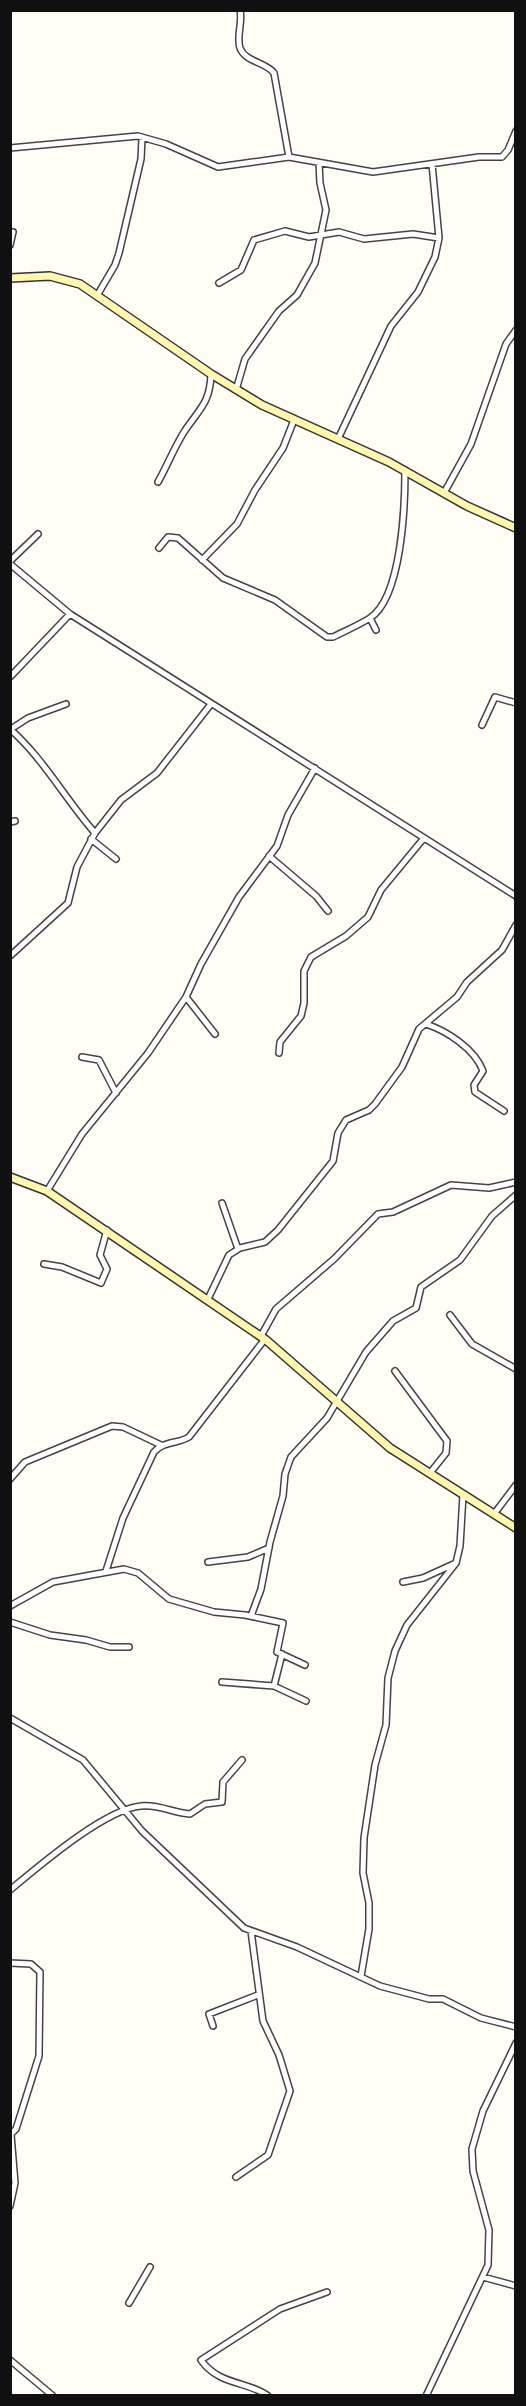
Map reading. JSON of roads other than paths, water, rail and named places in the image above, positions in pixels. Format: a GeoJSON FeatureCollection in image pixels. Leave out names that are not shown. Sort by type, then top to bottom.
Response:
{"type":"FeatureCollection","features":[{"type":"Feature","properties":{"kind":"main road"},"geometry":{"type":"LineString","coordinates":[[10,278],[50,276],[67,279],[98,294],[236,390],[294,420],[405,470],[444,493],[516,528]]}},
{"type":"Feature","properties":{"kind":"main road"},"geometry":{"type":"LineString","coordinates":[[10,1177],[47,1191],[208,1299],[263,1338],[390,1448],[516,1528]]}},
{"type":"Feature","properties":{"kind":"street"},"geometry":{"type":"LineString","coordinates":[[240,10],[240,48],[244,54],[268,65],[274,73],[290,157]]}},
{"type":"Feature","properties":{"kind":"street"},"geometry":{"type":"LineString","coordinates":[[10,148],[135,136],[166,144],[218,167],[290,157],[373,172],[479,157],[502,157],[508,150],[516,131]]}},
{"type":"Feature","properties":{"kind":"street"},"geometry":{"type":"LineString","coordinates":[[98,294],[115,265],[119,253],[141,159],[142,138]]}},
{"type":"Feature","properties":{"kind":"street"},"geometry":{"type":"LineString","coordinates":[[236,390],[245,359],[279,310],[297,295],[311,274],[322,236],[326,210],[320,183],[319,163]]}},
{"type":"Feature","properties":{"kind":"street"},"geometry":{"type":"LineString","coordinates":[[338,439],[392,326],[424,281],[439,238],[432,164]]}},
{"type":"Feature","properties":{"kind":"street"},"geometry":{"type":"LineString","coordinates":[[219,283],[241,270],[250,244],[261,237],[285,231],[309,237],[339,232],[373,239],[413,234],[439,238]]}},
{"type":"Feature","properties":{"kind":"street"},"geometry":{"type":"LineString","coordinates":[[10,245],[13,232]]}},
{"type":"Feature","properties":{"kind":"street"},"geometry":{"type":"LineString","coordinates":[[444,493],[471,444],[506,344],[516,330]]}},
{"type":"Feature","properties":{"kind":"street"},"geometry":{"type":"LineString","coordinates":[[158,482],[185,431],[209,396],[211,374]]}},
{"type":"Feature","properties":{"kind":"street"},"geometry":{"type":"LineString","coordinates":[[202,560],[237,524],[255,490],[284,448],[294,420]]}},
{"type":"Feature","properties":{"kind":"street"},"geometry":{"type":"LineString","coordinates":[[159,548],[168,537],[174,536],[191,547],[223,578],[275,600],[330,638],[370,618],[383,602],[394,572],[405,517],[405,470]]}},
{"type":"Feature","properties":{"kind":"street"},"geometry":{"type":"LineString","coordinates":[[38,534],[10,563],[70,614],[516,896]]}},
{"type":"Feature","properties":{"kind":"street"},"geometry":{"type":"LineString","coordinates":[[10,676],[70,614]]}},
{"type":"Feature","properties":{"kind":"street"},"geometry":{"type":"LineString","coordinates":[[370,618],[376,630]]}},
{"type":"Feature","properties":{"kind":"street"},"geometry":{"type":"LineString","coordinates":[[482,725],[495,697],[516,703]]}},
{"type":"Feature","properties":{"kind":"street"},"geometry":{"type":"LineString","coordinates":[[66,704],[28,718],[11,729],[31,748],[71,807],[95,833]]}},
{"type":"Feature","properties":{"kind":"street"},"geometry":{"type":"LineString","coordinates":[[10,956],[68,903],[77,867],[95,833],[121,800],[157,773],[211,704]]}},
{"type":"Feature","properties":{"kind":"street"},"geometry":{"type":"LineString","coordinates":[[47,1191],[82,1134],[148,1053],[186,997],[201,964],[239,897],[269,856],[315,768]]}},
{"type":"Feature","properties":{"kind":"street"},"geometry":{"type":"LineString","coordinates":[[279,1053],[280,1042],[301,1016],[304,1003],[304,971],[311,957],[346,936],[368,917],[387,881],[424,838]]}},
{"type":"Feature","properties":{"kind":"street"},"geometry":{"type":"LineString","coordinates":[[91,839],[116,859]]}},
{"type":"Feature","properties":{"kind":"street"},"geometry":{"type":"LineString","coordinates":[[269,856],[316,896],[328,911]]}},
{"type":"Feature","properties":{"kind":"street"},"geometry":{"type":"LineString","coordinates":[[208,1299],[229,1254],[238,1249],[257,1246],[278,1230],[333,1161],[342,1125],[351,1117],[369,1110],[375,1104],[402,1067],[414,1038],[426,1024],[457,997],[467,982],[502,950],[516,925]]}},
{"type":"Feature","properties":{"kind":"street"},"geometry":{"type":"LineString","coordinates":[[186,997],[215,1034]]}},
{"type":"Feature","properties":{"kind":"street"},"geometry":{"type":"LineString","coordinates":[[426,1024],[453,1037],[479,1063],[483,1071],[474,1085],[475,1092],[504,1111]]}},
{"type":"Feature","properties":{"kind":"street"},"geometry":{"type":"LineString","coordinates":[[82,1057],[99,1060],[116,1093]]}},
{"type":"Feature","properties":{"kind":"street"},"geometry":{"type":"LineString","coordinates":[[106,1571],[123,1518],[154,1452],[161,1445],[189,1437],[263,1338],[276,1309],[334,1259],[378,1214],[393,1212],[451,1185],[489,1188],[516,1182]]}},
{"type":"Feature","properties":{"kind":"street"},"geometry":{"type":"LineString","coordinates":[[251,1616],[261,1589],[288,1464],[327,1418],[366,1352],[393,1321],[417,1308],[421,1287],[460,1260],[492,1216],[516,1195]]}},
{"type":"Feature","properties":{"kind":"street"},"geometry":{"type":"LineString","coordinates":[[222,1203],[238,1249]]}},
{"type":"Feature","properties":{"kind":"street"},"geometry":{"type":"LineString","coordinates":[[44,1264],[58,1265],[101,1283],[107,1271],[100,1255],[107,1230]]}},
{"type":"Feature","properties":{"kind":"street"},"geometry":{"type":"LineString","coordinates":[[450,1315],[472,1344],[516,1369]]}},
{"type":"Feature","properties":{"kind":"street"},"geometry":{"type":"LineString","coordinates":[[395,1371],[447,1442],[446,1453],[430,1473]]}},
{"type":"Feature","properties":{"kind":"street"},"geometry":{"type":"LineString","coordinates":[[10,1479],[25,1462],[112,1426],[123,1427],[161,1445]]}},
{"type":"Feature","properties":{"kind":"street"},"geometry":{"type":"LineString","coordinates":[[494,1514],[516,1485]]}},
{"type":"Feature","properties":{"kind":"street"},"geometry":{"type":"LineString","coordinates":[[361,1976],[369,1929],[369,1903],[363,1874],[364,1838],[375,1765],[386,1725],[388,1678],[395,1651],[408,1625],[456,1563],[460,1546],[463,1494]]}},
{"type":"Feature","properties":{"kind":"street"},"geometry":{"type":"LineString","coordinates":[[208,1562],[248,1557],[269,1548]]}},
{"type":"Feature","properties":{"kind":"street"},"geometry":{"type":"LineString","coordinates":[[403,1582],[423,1578],[456,1563]]}},
{"type":"Feature","properties":{"kind":"street"},"geometry":{"type":"LineString","coordinates":[[10,1605],[53,1582],[106,1571],[131,1570],[145,1578],[169,1599],[199,1609],[283,1623],[276,1652],[305,1665]]}},
{"type":"Feature","properties":{"kind":"street"},"geometry":{"type":"LineString","coordinates":[[10,1622],[50,1635],[86,1640],[110,1647],[129,1647]]}},
{"type":"Feature","properties":{"kind":"street"},"geometry":{"type":"LineString","coordinates":[[274,1686],[282,1654]]}},
{"type":"Feature","properties":{"kind":"street"},"geometry":{"type":"LineString","coordinates":[[222,1682],[274,1686],[306,1701]]}},
{"type":"Feature","properties":{"kind":"street"},"geometry":{"type":"LineString","coordinates":[[10,1718],[83,1760],[142,1831],[226,1913],[251,1931],[270,1935],[396,1991],[429,2000],[443,1999],[481,2018],[516,2027]]}},
{"type":"Feature","properties":{"kind":"street"},"geometry":{"type":"LineString","coordinates":[[10,1890],[52,1854],[123,1810],[156,1805],[190,1814],[205,1804],[222,1802],[223,1782],[242,1760]]}},
{"type":"Feature","properties":{"kind":"street"},"geometry":{"type":"LineString","coordinates":[[236,2177],[268,2155],[290,2097],[286,2073],[263,2021],[251,1931]]}},
{"type":"Feature","properties":{"kind":"street"},"geometry":{"type":"LineString","coordinates":[[10,1963],[31,1964],[40,1972],[40,2028],[34,2074],[11,2135],[15,2183],[10,2206]]}},
{"type":"Feature","properties":{"kind":"street"},"geometry":{"type":"LineString","coordinates":[[213,2026],[209,2014],[258,1995]]}},
{"type":"Feature","properties":{"kind":"street"},"geometry":{"type":"LineString","coordinates":[[426,2396],[488,2265],[490,2246],[484,2209],[473,2171],[472,2149],[483,2111],[516,2043]]}},
{"type":"Feature","properties":{"kind":"street"},"geometry":{"type":"LineString","coordinates":[[129,2303],[150,2267]]}},
{"type":"Feature","properties":{"kind":"street"},"geometry":{"type":"LineString","coordinates":[[483,2277],[516,2286]]}},
{"type":"Feature","properties":{"kind":"street"},"geometry":{"type":"LineString","coordinates":[[268,2396],[221,2378],[208,2370],[201,2360],[280,2309],[327,2292]]}},
{"type":"Feature","properties":{"kind":"street"},"geometry":{"type":"LineString","coordinates":[[10,2360],[53,2396]]}}]}
